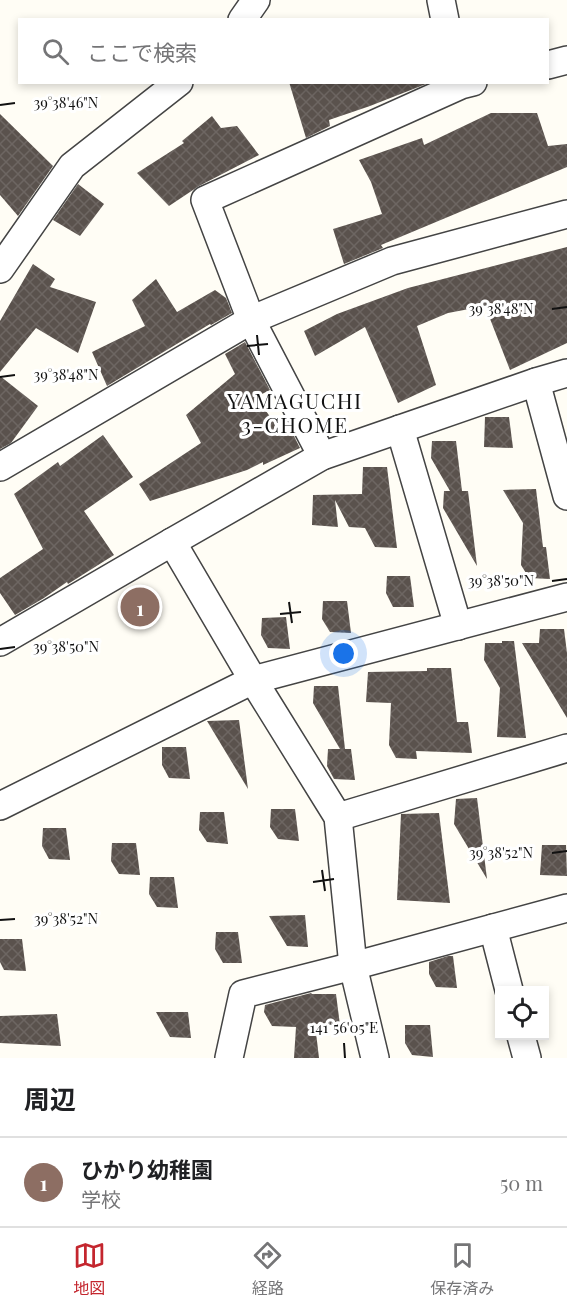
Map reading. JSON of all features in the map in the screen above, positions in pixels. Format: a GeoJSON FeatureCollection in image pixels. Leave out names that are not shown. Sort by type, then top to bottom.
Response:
{"type":"FeatureCollection","features":[{"type":"Feature","properties":{"kind":"street"},"geometry":{"type":"LineString","coordinates":[[243,18],[256,0]]}},
{"type":"Feature","properties":{"kind":"street"},"geometry":{"type":"LineString","coordinates":[[441,0],[445,18]]}},
{"type":"Feature","properties":{"kind":"street"},"geometry":{"type":"LineString","coordinates":[[549,65],[567,60]]}},
{"type":"Feature","properties":{"kind":"street"},"geometry":{"type":"LineString","coordinates":[[0,269],[72,166],[176,84]]}},
{"type":"Feature","properties":{"kind":"street"},"geometry":{"type":"LineString","coordinates":[[322,456],[251,320],[205,200],[462,84]]}},
{"type":"Feature","properties":{"kind":"street"},"geometry":{"type":"LineString","coordinates":[[0,467],[251,320],[392,261],[567,214]]}},
{"type":"Feature","properties":{"kind":"street"},"geometry":{"type":"LineString","coordinates":[[0,642],[322,456],[567,373]]}},
{"type":"Feature","properties":{"kind":"street"},"geometry":{"type":"LineString","coordinates":[[536,382],[567,496]]}},
{"type":"Feature","properties":{"kind":"street"},"geometry":{"type":"LineString","coordinates":[[400,429],[458,626]]}},
{"type":"Feature","properties":{"kind":"street"},"geometry":{"type":"LineString","coordinates":[[172,542],[253,680],[338,817],[353,966],[375,1058]]}},
{"type":"Feature","properties":{"kind":"street"},"geometry":{"type":"LineString","coordinates":[[0,806],[253,680],[567,597]]}},
{"type":"Feature","properties":{"kind":"street"},"geometry":{"type":"LineString","coordinates":[[338,817],[567,748]]}},
{"type":"Feature","properties":{"kind":"street"},"geometry":{"type":"LineString","coordinates":[[229,1058],[243,993],[567,908]]}},
{"type":"Feature","properties":{"kind":"street"},"geometry":{"type":"LineString","coordinates":[[493,928],[508,986]]}},
{"type":"Feature","properties":{"kind":"street"},"geometry":{"type":"LineString","coordinates":[[522,1040],[527,1058]]}},
{"type":"Feature","properties":{"kind":"building"},"geometry":{"type":"Polygon","coordinates":[[[290,84],[426,84],[329,120],[330,126],[306,138],[290,84]]]}},
{"type":"Feature","properties":{"kind":"building"},"geometry":{"type":"Polygon","coordinates":[[[491,113],[537,113],[548,146],[567,144],[567,167],[381,245],[383,248],[344,264],[333,229],[382,214],[371,182],[359,160],[422,138],[424,145],[491,113]]]}},
{"type":"Feature","properties":{"kind":"building"},"geometry":{"type":"Polygon","coordinates":[[[0,114],[53,166],[18,216],[0,195],[0,114]]]}},
{"type":"Feature","properties":{"kind":"building"},"geometry":{"type":"Polygon","coordinates":[[[212,116],[221,128],[237,126],[259,155],[199,186],[169,206],[137,173],[184,143],[182,141],[212,116]]]}},
{"type":"Feature","properties":{"kind":"building"},"geometry":{"type":"Polygon","coordinates":[[[78,184],[104,204],[80,236],[53,220],[78,184]]]}},
{"type":"Feature","properties":{"kind":"building"},"geometry":{"type":"Polygon","coordinates":[[[567,247],[567,343],[510,370],[485,306],[448,313],[417,326],[436,385],[398,403],[365,327],[315,356],[304,331],[337,314],[408,288],[567,247]]]}},
{"type":"Feature","properties":{"kind":"building"},"geometry":{"type":"Polygon","coordinates":[[[33,264],[55,279],[50,287],[96,302],[78,353],[36,328],[0,372],[0,321],[33,264]]]}},
{"type":"Feature","properties":{"kind":"building"},"geometry":{"type":"Polygon","coordinates":[[[156,279],[177,312],[215,290],[226,298],[232,313],[107,386],[92,352],[145,326],[132,300],[156,279]]]}},
{"type":"Feature","properties":{"kind":"building"},"geometry":{"type":"Polygon","coordinates":[[[245,342],[270,390],[256,397],[281,432],[291,430],[300,448],[263,465],[263,462],[247,470],[150,501],[139,484],[201,443],[186,415],[235,374],[225,354],[245,342]]]}},
{"type":"Feature","properties":{"kind":"building"},"geometry":{"type":"Polygon","coordinates":[[[0,376],[38,406],[11,443],[0,449],[0,376]]]}},
{"type":"Feature","properties":{"kind":"building"},"geometry":{"type":"Polygon","coordinates":[[[485,417],[509,417],[513,448],[484,447],[485,417]]]}},
{"type":"Feature","properties":{"kind":"building"},"geometry":{"type":"Polygon","coordinates":[[[103,435],[133,477],[84,511],[114,555],[15,615],[0,593],[0,578],[43,549],[14,494],[58,462],[60,466],[103,435]]]}},
{"type":"Feature","properties":{"kind":"building"},"geometry":{"type":"Polygon","coordinates":[[[432,441],[456,441],[462,491],[468,491],[477,566],[443,508],[444,491],[450,491],[431,458],[432,441]]]}},
{"type":"Feature","properties":{"kind":"building"},"geometry":{"type":"Polygon","coordinates":[[[363,467],[387,467],[397,548],[375,547],[365,528],[349,527],[335,500],[338,527],[312,525],[313,495],[362,494],[363,467]]]}},
{"type":"Feature","properties":{"kind":"building"},"geometry":{"type":"Polygon","coordinates":[[[536,489],[543,547],[546,547],[550,579],[529,578],[521,565],[523,523],[503,490],[536,489]]]}},
{"type":"Feature","properties":{"kind":"building"},"geometry":{"type":"Polygon","coordinates":[[[387,576],[410,576],[414,607],[393,607],[386,593],[387,576]]]}},
{"type":"Feature","properties":{"kind":"building"},"geometry":{"type":"Polygon","coordinates":[[[323,601],[347,601],[351,633],[330,632],[322,619],[323,601]]]}},
{"type":"Feature","properties":{"kind":"building"},"geometry":{"type":"Polygon","coordinates":[[[286,617],[290,649],[268,648],[261,635],[262,618],[286,617]]]}},
{"type":"Feature","properties":{"kind":"building"},"geometry":{"type":"Polygon","coordinates":[[[540,629],[564,629],[567,653],[567,718],[522,643],[539,643],[540,629]]]}},
{"type":"Feature","properties":{"kind":"building"},"geometry":{"type":"Polygon","coordinates":[[[502,641],[514,641],[526,738],[497,737],[500,688],[484,660],[485,643],[502,643],[502,641]]]}},
{"type":"Feature","properties":{"kind":"building"},"geometry":{"type":"Polygon","coordinates":[[[427,668],[451,668],[457,722],[468,722],[472,753],[416,751],[417,759],[396,758],[389,745],[391,703],[366,702],[368,672],[427,671],[427,668]]]}},
{"type":"Feature","properties":{"kind":"building"},"geometry":{"type":"Polygon","coordinates":[[[314,686],[338,686],[345,749],[351,749],[355,780],[334,779],[327,766],[328,749],[340,749],[313,703],[314,686]]]}},
{"type":"Feature","properties":{"kind":"building"},"geometry":{"type":"Polygon","coordinates":[[[239,720],[248,789],[207,721],[239,720]]]}},
{"type":"Feature","properties":{"kind":"building"},"geometry":{"type":"Polygon","coordinates":[[[162,747],[186,747],[190,779],[169,778],[162,765],[162,747]]]}},
{"type":"Feature","properties":{"kind":"building"},"geometry":{"type":"Polygon","coordinates":[[[477,798],[487,879],[454,824],[456,799],[477,798]]]}},
{"type":"Feature","properties":{"kind":"building"},"geometry":{"type":"Polygon","coordinates":[[[271,809],[295,809],[299,841],[278,839],[270,827],[271,809]]]}},
{"type":"Feature","properties":{"kind":"building"},"geometry":{"type":"Polygon","coordinates":[[[200,812],[224,812],[228,844],[207,842],[199,830],[200,812]]]}},
{"type":"Feature","properties":{"kind":"building"},"geometry":{"type":"Polygon","coordinates":[[[439,813],[450,903],[397,900],[401,814],[439,813]]]}},
{"type":"Feature","properties":{"kind":"building"},"geometry":{"type":"Polygon","coordinates":[[[43,828],[66,828],[70,860],[49,859],[42,846],[43,828]]]}},
{"type":"Feature","properties":{"kind":"building"},"geometry":{"type":"Polygon","coordinates":[[[112,843],[136,843],[140,875],[119,874],[111,861],[112,843]]]}},
{"type":"Feature","properties":{"kind":"building"},"geometry":{"type":"Polygon","coordinates":[[[542,845],[566,845],[567,876],[540,875],[542,845]]]}},
{"type":"Feature","properties":{"kind":"building"},"geometry":{"type":"Polygon","coordinates":[[[150,877],[174,877],[178,908],[157,907],[149,894],[150,877]]]}},
{"type":"Feature","properties":{"kind":"building"},"geometry":{"type":"Polygon","coordinates":[[[305,915],[308,947],[287,946],[269,916],[305,915]]]}},
{"type":"Feature","properties":{"kind":"building"},"geometry":{"type":"Polygon","coordinates":[[[216,932],[238,932],[242,963],[223,963],[215,949],[216,932]]]}},
{"type":"Feature","properties":{"kind":"building"},"geometry":{"type":"Polygon","coordinates":[[[0,939],[22,939],[26,971],[4,970],[0,962],[0,939]]]}},
{"type":"Feature","properties":{"kind":"building"},"geometry":{"type":"Polygon","coordinates":[[[453,956],[457,988],[436,987],[429,974],[429,962],[453,956]]]}},
{"type":"Feature","properties":{"kind":"building"},"geometry":{"type":"Polygon","coordinates":[[[311,993],[336,994],[340,1025],[315,1024],[319,1058],[294,1058],[296,1027],[272,1026],[264,1012],[265,1005],[311,993]]]}},
{"type":"Feature","properties":{"kind":"building"},"geometry":{"type":"Polygon","coordinates":[[[156,1012],[188,1012],[191,1038],[170,1037],[156,1012]]]}},
{"type":"Feature","properties":{"kind":"building"},"geometry":{"type":"Polygon","coordinates":[[[57,1014],[61,1046],[0,1043],[0,1016],[57,1014]]]}},
{"type":"Feature","properties":{"kind":"building"},"geometry":{"type":"Polygon","coordinates":[[[405,1025],[430,1025],[433,1057],[412,1055],[405,1043],[405,1025]]]}},
{"type":"Feature","properties":{"kind":"place","name":"ひかり幼稚園"},"geometry":{"type":"Point","coordinates":[140,607]}},
{"type":"Feature","properties":{"kind":"district","name":"YAMAGUCHI 3-CHOME"},"geometry":{"type":"Point","coordinates":[295,414]}}]}
